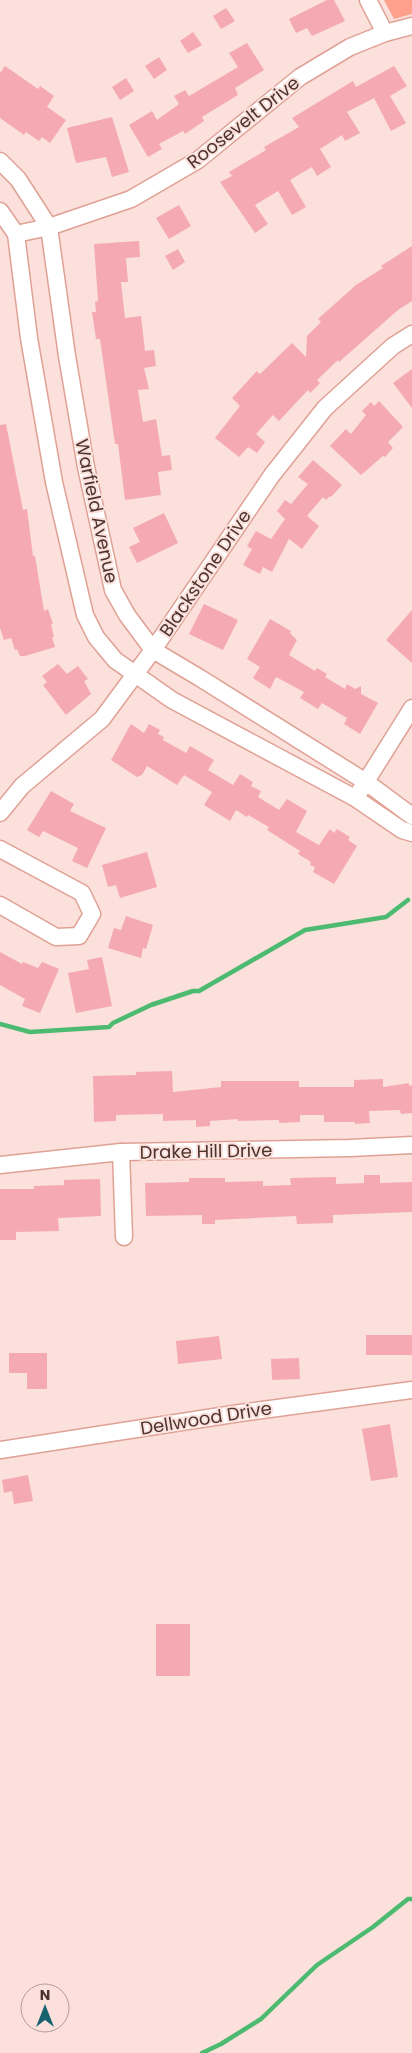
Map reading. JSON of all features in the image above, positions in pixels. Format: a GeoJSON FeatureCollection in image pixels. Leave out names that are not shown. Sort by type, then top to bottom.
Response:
{"type":"FeatureCollection","features":[{"type":"Feature","properties":{"kind":"street"},"geometry":{"type":"LineString","coordinates":[[368,0],[384,33]]}},
{"type":"Feature","properties":{"kind":"street","name":"Roosevelt Drive"},"geometry":{"type":"LineString","coordinates":[[16,234],[49,226],[131,199],[198,160],[300,77],[350,48],[384,33],[412,26]]}},
{"type":"Feature","properties":{"kind":"street","name":"Warfield Avenue"},"geometry":{"type":"LineString","coordinates":[[0,161],[18,179],[49,226],[67,356],[86,467],[113,590],[127,615],[152,650],[366,782],[412,816]]}},
{"type":"Feature","properties":{"kind":"street","name":"Warfield Avenue"},"geometry":{"type":"LineString","coordinates":[[0,211],[16,234],[29,338],[54,482],[85,615],[96,637],[115,660],[172,700],[355,798],[402,830],[412,833]]}},
{"type":"Feature","properties":{"kind":"street","name":"Blackstone Drive"},"geometry":{"type":"LineString","coordinates":[[0,813],[22,786],[102,719],[135,675],[272,475],[325,408],[393,346],[412,334]]}},
{"type":"Feature","properties":{"kind":"street"},"geometry":{"type":"LineString","coordinates":[[355,798],[412,708]]}},
{"type":"Feature","properties":{"kind":"street"},"geometry":{"type":"LineString","coordinates":[[0,849],[82,893],[92,914],[79,936],[56,937],[0,905]]}},
{"type":"Feature","properties":{"kind":"street","name":"Drake Hill Drive"},"geometry":{"type":"LineString","coordinates":[[0,1165],[121,1152],[350,1148],[412,1145]]}},
{"type":"Feature","properties":{"kind":"street"},"geometry":{"type":"LineString","coordinates":[[121,1152],[124,1238]]}},
{"type":"Feature","properties":{"kind":"street","name":"Dellwood Drive"},"geometry":{"type":"LineString","coordinates":[[0,1450],[249,1411],[412,1390]]}},
{"type":"Feature","properties":{"kind":"shaded area"},"geometry":{"type":"Polygon","coordinates":[[[384,0],[412,0],[412,14],[394,19],[384,0]]]}},
{"type":"Feature","properties":{"kind":"building"},"geometry":{"type":"Polygon","coordinates":[[[327,0],[334,0],[345,21],[312,36],[307,28],[296,33],[289,19],[327,0]]]}},
{"type":"Feature","properties":{"kind":"building"},"geometry":{"type":"Polygon","coordinates":[[[226,8],[235,21],[221,29],[213,16],[226,8]]]}},
{"type":"Feature","properties":{"kind":"building"},"geometry":{"type":"Polygon","coordinates":[[[193,32],[202,45],[188,53],[180,41],[193,32]]]}},
{"type":"Feature","properties":{"kind":"building"},"geometry":{"type":"Polygon","coordinates":[[[247,43],[264,70],[235,88],[238,95],[202,117],[204,121],[185,134],[183,131],[159,144],[162,149],[148,157],[129,125],[152,111],[157,120],[179,104],[174,96],[185,90],[189,96],[238,67],[229,53],[247,43]]]}},
{"type":"Feature","properties":{"kind":"building"},"geometry":{"type":"Polygon","coordinates":[[[159,57],[167,70],[154,79],[145,66],[159,57]]]}},
{"type":"Feature","properties":{"kind":"building"},"geometry":{"type":"Polygon","coordinates":[[[5,66],[38,89],[40,86],[54,96],[47,107],[66,120],[50,143],[42,137],[39,141],[26,132],[24,135],[0,118],[0,73],[5,66]]]}},
{"type":"Feature","properties":{"kind":"building"},"geometry":{"type":"Polygon","coordinates":[[[394,66],[407,86],[390,96],[406,123],[391,131],[374,98],[347,112],[360,133],[345,141],[342,135],[320,149],[331,167],[317,176],[312,167],[290,180],[306,207],[292,215],[278,191],[255,205],[268,224],[255,233],[220,182],[232,176],[229,172],[266,150],[264,147],[299,127],[292,118],[353,81],[356,87],[394,66]]]}},
{"type":"Feature","properties":{"kind":"building"},"geometry":{"type":"Polygon","coordinates":[[[126,78],[134,91],[120,100],[112,87],[126,78]]]}},
{"type":"Feature","properties":{"kind":"building"},"geometry":{"type":"Polygon","coordinates":[[[112,117],[129,172],[112,177],[106,157],[76,163],[67,128],[112,117]]]}},
{"type":"Feature","properties":{"kind":"building"},"geometry":{"type":"Polygon","coordinates":[[[179,205],[191,226],[169,239],[156,218],[179,205]]]}},
{"type":"Feature","properties":{"kind":"building"},"geometry":{"type":"Polygon","coordinates":[[[139,241],[140,257],[126,258],[128,282],[121,282],[125,318],[141,316],[145,351],[154,350],[156,366],[144,368],[149,389],[138,390],[143,422],[156,419],[162,456],[170,455],[172,470],[158,472],[161,495],[125,500],[118,444],[115,444],[100,339],[96,339],[92,312],[96,312],[95,302],[98,301],[94,244],[139,241]]]}},
{"type":"Feature","properties":{"kind":"building"},"geometry":{"type":"Polygon","coordinates":[[[412,246],[412,301],[398,310],[339,362],[338,360],[317,380],[320,383],[310,393],[308,390],[279,421],[273,415],[256,434],[265,442],[257,453],[248,447],[239,457],[215,438],[240,406],[232,398],[257,371],[260,374],[292,343],[306,357],[307,336],[321,322],[318,319],[356,285],[412,246]]]}},
{"type":"Feature","properties":{"kind":"building"},"geometry":{"type":"Polygon","coordinates":[[[178,249],[185,262],[173,270],[165,256],[178,249]]]}},
{"type":"Feature","properties":{"kind":"building"},"geometry":{"type":"Polygon","coordinates":[[[412,369],[412,408],[393,383],[412,369]]]}},
{"type":"Feature","properties":{"kind":"building"},"geometry":{"type":"Polygon","coordinates":[[[379,401],[403,427],[388,442],[393,448],[385,457],[383,456],[361,475],[330,446],[346,429],[351,434],[366,415],[362,411],[371,402],[374,406],[379,401]]]}},
{"type":"Feature","properties":{"kind":"building"},"geometry":{"type":"Polygon","coordinates":[[[6,424],[23,510],[27,509],[33,556],[35,556],[44,611],[48,609],[53,624],[51,624],[54,637],[52,637],[55,647],[25,656],[20,656],[17,649],[15,650],[11,638],[4,640],[0,628],[0,425],[6,424]]]}},
{"type":"Feature","properties":{"kind":"building"},"geometry":{"type":"Polygon","coordinates":[[[313,460],[342,485],[331,497],[326,500],[323,497],[307,516],[319,526],[302,549],[289,539],[272,572],[263,567],[260,574],[243,565],[252,549],[247,546],[256,531],[271,539],[285,519],[277,511],[285,500],[291,504],[308,484],[298,477],[313,460]]]}},
{"type":"Feature","properties":{"kind":"building"},"geometry":{"type":"Polygon","coordinates":[[[164,513],[178,543],[137,563],[129,547],[140,542],[133,528],[164,513]]]}},
{"type":"Feature","properties":{"kind":"building"},"geometry":{"type":"Polygon","coordinates":[[[204,604],[238,620],[223,650],[189,634],[204,604]]]}},
{"type":"Feature","properties":{"kind":"building"},"geometry":{"type":"Polygon","coordinates":[[[412,610],[412,663],[386,640],[412,610]]]}},
{"type":"Feature","properties":{"kind":"building"},"geometry":{"type":"Polygon","coordinates":[[[270,619],[291,631],[290,633],[297,640],[289,655],[315,671],[317,668],[327,674],[325,677],[345,689],[347,684],[355,689],[361,686],[361,694],[378,703],[360,734],[344,724],[347,718],[322,703],[318,709],[300,698],[304,692],[276,677],[270,689],[253,678],[260,667],[247,659],[270,619]]]}},
{"type":"Feature","properties":{"kind":"building"},"geometry":{"type":"Polygon","coordinates":[[[58,664],[67,674],[78,666],[88,679],[84,681],[91,694],[66,715],[43,685],[47,682],[42,676],[58,664]]]}},
{"type":"Feature","properties":{"kind":"building"},"geometry":{"type":"Polygon","coordinates":[[[131,724],[144,733],[149,724],[160,730],[158,734],[164,737],[163,740],[186,753],[190,746],[214,760],[208,770],[233,785],[240,774],[253,782],[251,786],[261,791],[258,797],[279,810],[287,799],[307,811],[296,832],[319,845],[330,829],[334,833],[337,829],[350,837],[348,840],[357,846],[334,884],[313,872],[315,867],[310,865],[311,862],[298,854],[300,851],[267,830],[269,827],[236,810],[230,821],[204,805],[212,792],[184,775],[177,785],[147,766],[142,775],[137,777],[111,760],[131,724]]]}},
{"type":"Feature","properties":{"kind":"building"},"geometry":{"type":"Polygon","coordinates":[[[51,791],[74,804],[70,811],[106,828],[87,868],[72,861],[78,848],[43,831],[39,837],[27,830],[51,791]]]}},
{"type":"Feature","properties":{"kind":"building"},"geometry":{"type":"Polygon","coordinates":[[[147,852],[157,887],[120,898],[116,885],[108,887],[102,865],[147,852]]]}},
{"type":"Feature","properties":{"kind":"building"},"geometry":{"type":"Polygon","coordinates":[[[126,916],[153,925],[146,949],[143,948],[141,958],[108,948],[114,928],[121,930],[126,916]]]}},
{"type":"Feature","properties":{"kind":"building"},"geometry":{"type":"Polygon","coordinates":[[[0,952],[22,964],[23,962],[38,968],[42,962],[59,969],[40,1013],[22,1006],[25,999],[0,985],[0,952]]]}},
{"type":"Feature","properties":{"kind":"building"},"geometry":{"type":"Polygon","coordinates":[[[102,957],[112,1006],[76,1013],[68,973],[89,969],[87,960],[102,957]]]}},
{"type":"Feature","properties":{"kind":"building"},"geometry":{"type":"Polygon","coordinates":[[[172,1071],[173,1092],[221,1087],[221,1081],[299,1081],[299,1087],[354,1087],[354,1080],[383,1079],[383,1087],[409,1083],[409,1086],[412,1085],[412,1113],[401,1114],[400,1110],[369,1111],[370,1123],[355,1124],[355,1122],[324,1122],[324,1115],[300,1115],[300,1122],[279,1123],[279,1120],[238,1121],[238,1119],[210,1121],[210,1126],[196,1127],[196,1120],[163,1121],[163,1114],[116,1115],[116,1121],[94,1122],[93,1076],[136,1075],[136,1072],[172,1071]]]}},
{"type":"Feature","properties":{"kind":"building"},"geometry":{"type":"Polygon","coordinates":[[[364,1175],[380,1175],[380,1183],[412,1182],[412,1212],[333,1215],[333,1223],[297,1224],[296,1216],[215,1220],[215,1224],[202,1224],[202,1215],[146,1216],[145,1183],[189,1182],[189,1178],[225,1178],[225,1182],[263,1181],[263,1186],[291,1185],[290,1178],[336,1177],[336,1184],[364,1183],[364,1175]]]}},
{"type":"Feature","properties":{"kind":"building"},"geometry":{"type":"Polygon","coordinates":[[[100,1179],[101,1216],[58,1218],[59,1231],[16,1232],[16,1240],[0,1240],[0,1189],[34,1189],[34,1186],[64,1185],[64,1180],[100,1179]]]}},
{"type":"Feature","properties":{"kind":"building"},"geometry":{"type":"Polygon","coordinates":[[[366,1335],[412,1335],[412,1355],[366,1355],[366,1335]]]}},
{"type":"Feature","properties":{"kind":"building"},"geometry":{"type":"Polygon","coordinates":[[[219,1336],[222,1359],[178,1364],[176,1341],[219,1336]]]}},
{"type":"Feature","properties":{"kind":"building"},"geometry":{"type":"Polygon","coordinates":[[[9,1353],[47,1353],[47,1389],[27,1389],[27,1373],[9,1373],[9,1353]]]}},
{"type":"Feature","properties":{"kind":"building"},"geometry":{"type":"Polygon","coordinates":[[[299,1358],[300,1379],[272,1380],[271,1359],[299,1358]]]}},
{"type":"Feature","properties":{"kind":"building"},"geometry":{"type":"Polygon","coordinates":[[[390,1424],[398,1477],[371,1481],[362,1429],[390,1424]]]}},
{"type":"Feature","properties":{"kind":"building"},"geometry":{"type":"Polygon","coordinates":[[[28,1475],[33,1501],[14,1504],[12,1491],[4,1493],[2,1480],[28,1475]]]}},
{"type":"Feature","properties":{"kind":"building"},"geometry":{"type":"Polygon","coordinates":[[[156,1624],[190,1624],[190,1676],[156,1676],[156,1624]]]}},
{"type":"Feature","properties":{"kind":"waterway"},"geometry":{"type":"LineString","coordinates":[[0,1024],[30,1032],[109,1027],[113,1023],[151,1005],[193,991],[199,991],[305,930],[386,917],[408,900]]}},
{"type":"Feature","properties":{"kind":"waterway"},"geometry":{"type":"LineString","coordinates":[[202,2053],[221,2044],[261,2019],[317,1965],[373,1927],[408,1899],[412,1899]]}}]}
